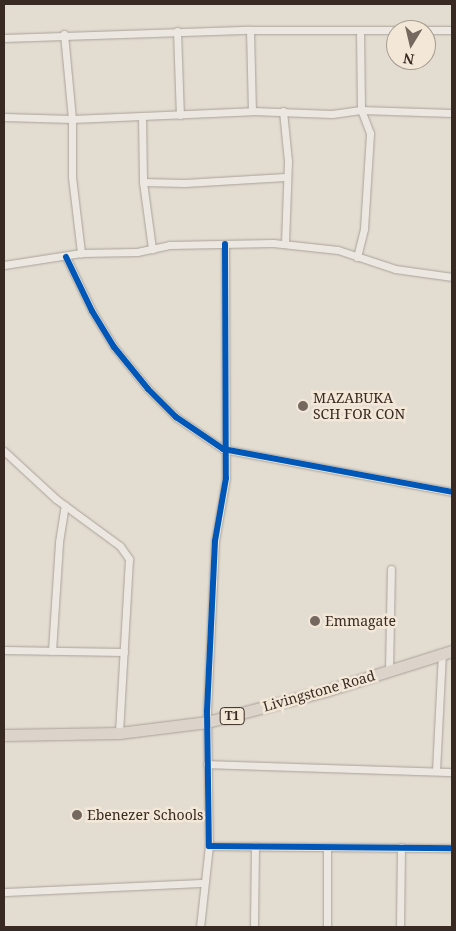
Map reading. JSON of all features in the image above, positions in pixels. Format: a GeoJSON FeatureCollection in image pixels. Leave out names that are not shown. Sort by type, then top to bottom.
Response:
{"type":"FeatureCollection","features":[{"type":"Feature","properties":{"kind":"highway","name":"Livingstone Road"},"geometry":{"type":"LineString","coordinates":[[4,735],[119,733],[207,722],[325,692],[447,652]]}},
{"type":"Feature","properties":{"kind":"street"},"geometry":{"type":"LineString","coordinates":[[250,30],[252,111]]}},
{"type":"Feature","properties":{"kind":"street"},"geometry":{"type":"LineString","coordinates":[[356,257],[364,229],[370,133],[361,110],[360,30]]}},
{"type":"Feature","properties":{"kind":"street"},"geometry":{"type":"LineString","coordinates":[[4,38],[64,34],[177,31],[452,30]]}},
{"type":"Feature","properties":{"kind":"street"},"geometry":{"type":"LineString","coordinates":[[177,31],[180,115]]}},
{"type":"Feature","properties":{"kind":"street"},"geometry":{"type":"LineString","coordinates":[[64,34],[72,119],[72,177],[81,253]]}},
{"type":"Feature","properties":{"kind":"street"},"geometry":{"type":"LineString","coordinates":[[4,118],[72,119],[252,111],[332,114],[361,110],[452,112]]}},
{"type":"Feature","properties":{"kind":"street"},"geometry":{"type":"LineString","coordinates":[[283,111],[286,177],[284,244]]}},
{"type":"Feature","properties":{"kind":"street"},"geometry":{"type":"LineString","coordinates":[[142,116],[143,182],[152,249]]}},
{"type":"Feature","properties":{"kind":"street"},"geometry":{"type":"LineString","coordinates":[[143,182],[184,183],[286,177]]}},
{"type":"Feature","properties":{"kind":"street"},"geometry":{"type":"LineString","coordinates":[[200,927],[203,883],[209,846],[207,722],[214,541],[226,478],[223,449],[225,244]]}},
{"type":"Feature","properties":{"kind":"street"},"geometry":{"type":"LineString","coordinates":[[4,265],[66,257],[81,253],[152,249],[169,245],[284,244],[338,250],[394,269],[452,277]]}},
{"type":"Feature","properties":{"kind":"street"},"geometry":{"type":"LineString","coordinates":[[66,257],[101,326],[148,389],[176,417],[223,449],[452,492]]}},
{"type":"Feature","properties":{"kind":"street"},"geometry":{"type":"LineString","coordinates":[[4,451],[65,505],[120,546],[129,559],[119,733]]}},
{"type":"Feature","properties":{"kind":"street"},"geometry":{"type":"LineString","coordinates":[[52,651],[65,505]]}},
{"type":"Feature","properties":{"kind":"street"},"geometry":{"type":"LineString","coordinates":[[389,670],[391,569]]}},
{"type":"Feature","properties":{"kind":"street"},"geometry":{"type":"LineString","coordinates":[[4,650],[124,652]]}},
{"type":"Feature","properties":{"kind":"street"},"geometry":{"type":"LineString","coordinates":[[436,771],[447,652]]}},
{"type":"Feature","properties":{"kind":"street"},"geometry":{"type":"LineString","coordinates":[[207,764],[452,772]]}},
{"type":"Feature","properties":{"kind":"street"},"geometry":{"type":"LineString","coordinates":[[209,846],[452,848]]}},
{"type":"Feature","properties":{"kind":"street"},"geometry":{"type":"LineString","coordinates":[[254,927],[255,846]]}},
{"type":"Feature","properties":{"kind":"street"},"geometry":{"type":"LineString","coordinates":[[327,847],[327,927]]}},
{"type":"Feature","properties":{"kind":"street"},"geometry":{"type":"LineString","coordinates":[[400,927],[401,848]]}},
{"type":"Feature","properties":{"kind":"street"},"geometry":{"type":"LineString","coordinates":[[4,892],[203,883]]}},
{"type":"Feature","properties":{"kind":"cycle path"},"geometry":{"type":"LineString","coordinates":[[225,244],[226,478],[215,541],[207,711],[209,846],[452,848]]}},
{"type":"Feature","properties":{"kind":"cycle path"},"geometry":{"type":"LineString","coordinates":[[66,257],[92,311],[114,347],[148,389],[176,417],[223,449],[452,492]]}},
{"type":"Feature","properties":{"kind":"place","name":"MAZABUKA SCH FOR CON"},"geometry":{"type":"Point","coordinates":[303,406]}},
{"type":"Feature","properties":{"kind":"place","name":"Emmagate"},"geometry":{"type":"Point","coordinates":[315,621]}},
{"type":"Feature","properties":{"kind":"place","name":"Ebenezer Schools"},"geometry":{"type":"Point","coordinates":[77,815]}}]}
